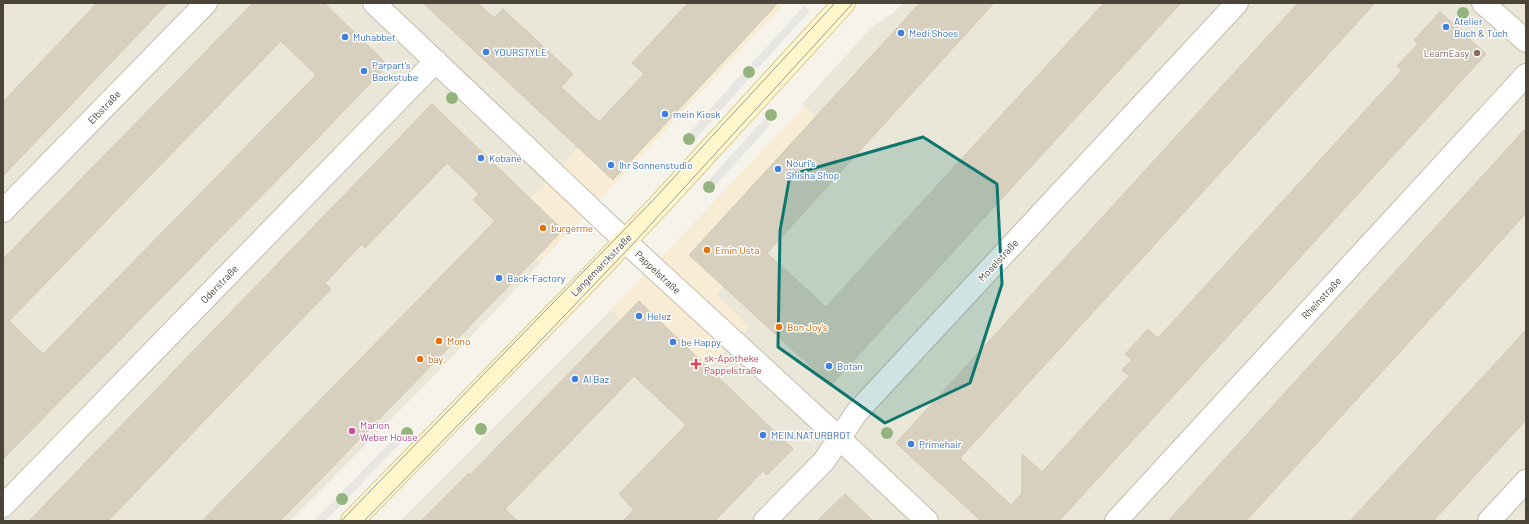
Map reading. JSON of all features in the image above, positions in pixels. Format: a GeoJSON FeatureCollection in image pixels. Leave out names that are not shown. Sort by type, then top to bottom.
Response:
{"type":"FeatureCollection","features":[{"type":"Feature","properties":{"kind":"main road","name":"Langemarckstraße"},"geometry":{"type":"LineString","coordinates":[[352,521],[625,240],[844,3]]}},
{"type":"Feature","properties":{"kind":"street","name":"Elbstraße"},"geometry":{"type":"LineString","coordinates":[[3,211],[206,3]]}},
{"type":"Feature","properties":{"kind":"street","name":"Pappelstraße"},"geometry":{"type":"LineString","coordinates":[[374,3],[625,240],[927,521]]}},
{"type":"Feature","properties":{"kind":"street","name":"Moselstraße"},"geometry":{"type":"LineString","coordinates":[[765,521],[824,461],[857,412],[1237,3]]}},
{"type":"Feature","properties":{"kind":"street"},"geometry":{"type":"LineString","coordinates":[[1483,3],[1526,41]]}},
{"type":"Feature","properties":{"kind":"street","name":"Oderstraße"},"geometry":{"type":"LineString","coordinates":[[3,506],[436,62]]}},
{"type":"Feature","properties":{"kind":"street","name":"Rheinstraße"},"geometry":{"type":"LineString","coordinates":[[1116,521],[1526,74]]}},
{"type":"Feature","properties":{"kind":"street"},"geometry":{"type":"LineString","coordinates":[[1489,521],[1526,481]]}},
{"type":"Feature","properties":{"kind":"highlighted area"},"geometry":{"type":"Polygon","coordinates":[[[923,137],[997,184],[1002,284],[970,383],[885,423],[778,347],[780,231],[790,175],[923,137]]]}},
{"type":"Feature","properties":{"kind":"shaded area"},"geometry":{"type":"Polygon","coordinates":[[[3,3],[714,3],[505,226],[540,263],[428,382],[290,521],[3,521],[3,3]]]}},
{"type":"Feature","properties":{"kind":"shaded area"},"geometry":{"type":"Polygon","coordinates":[[[714,3],[785,3],[540,263],[505,226],[714,3]]]}},
{"type":"Feature","properties":{"kind":"shaded area"},"geometry":{"type":"Polygon","coordinates":[[[903,3],[1526,3],[1526,521],[400,521],[611,310],[692,386],[716,295],[852,151],[802,104],[871,28],[893,13],[903,3]]]}},
{"type":"Feature","properties":{"kind":"shaded area"},"geometry":{"type":"Polygon","coordinates":[[[804,6],[810,11],[757,69],[751,64],[804,6]]]}},
{"type":"Feature","properties":{"kind":"shaded area"},"geometry":{"type":"Polygon","coordinates":[[[743,72],[750,78],[696,138],[690,132],[743,72]]]}},
{"type":"Feature","properties":{"kind":"shaded area"},"geometry":{"type":"Polygon","coordinates":[[[805,106],[852,151],[716,295],[750,326],[692,386],[611,310],[805,106]]]}},
{"type":"Feature","properties":{"kind":"shaded area"},"geometry":{"type":"Polygon","coordinates":[[[765,118],[771,124],[715,186],[709,180],[765,118]]]}},
{"type":"Feature","properties":{"kind":"shaded area"},"geometry":{"type":"Polygon","coordinates":[[[398,434],[404,439],[348,498],[342,492],[398,434]]]}},
{"type":"Feature","properties":{"kind":"shaded area"},"geometry":{"type":"Polygon","coordinates":[[[335,500],[341,505],[325,521],[314,521],[335,500]]]}},
{"type":"Feature","properties":{"kind":"building"},"geometry":{"type":"Polygon","coordinates":[[[97,3],[168,3],[3,176],[3,102],[97,3]]]}},
{"type":"Feature","properties":{"kind":"building"},"geometry":{"type":"Polygon","coordinates":[[[253,3],[324,3],[388,65],[3,459],[3,259],[253,3]],[[281,41],[9,321],[43,354],[316,75],[281,41]]]}},
{"type":"Feature","properties":{"kind":"building"},"geometry":{"type":"Polygon","coordinates":[[[423,3],[478,3],[494,18],[503,9],[573,74],[561,87],[599,122],[644,74],[632,63],[688,3],[778,3],[613,180],[423,3]]]}},
{"type":"Feature","properties":{"kind":"building"},"geometry":{"type":"Polygon","coordinates":[[[920,3],[994,3],[767,253],[826,307],[1104,3],[1181,3],[831,385],[689,255],[920,3]]]}},
{"type":"Feature","properties":{"kind":"building"},"geometry":{"type":"Polygon","coordinates":[[[1298,3],[1375,3],[960,458],[1011,505],[1022,493],[1022,454],[1042,472],[1129,376],[1122,370],[1132,360],[1125,354],[1148,329],[1158,338],[1402,70],[1397,66],[1418,44],[1414,40],[1440,12],[1486,54],[1059,521],[981,521],[896,443],[1298,3]]]}},
{"type":"Feature","properties":{"kind":"building"},"geometry":{"type":"Polygon","coordinates":[[[432,104],[563,230],[535,259],[280,521],[202,521],[495,221],[473,200],[479,194],[447,163],[365,248],[362,244],[325,283],[331,289],[108,521],[29,521],[432,104]]]}},
{"type":"Feature","properties":{"kind":"building"},"geometry":{"type":"Polygon","coordinates":[[[1526,128],[1526,213],[1246,521],[1168,521],[1526,128]]]}},
{"type":"Feature","properties":{"kind":"building"},"geometry":{"type":"Polygon","coordinates":[[[639,301],[793,449],[767,475],[763,471],[715,521],[623,521],[634,510],[619,494],[686,425],[634,376],[505,509],[517,521],[421,521],[469,473],[470,475],[639,301]]]}},
{"type":"Feature","properties":{"kind":"building"},"geometry":{"type":"Polygon","coordinates":[[[1526,330],[1526,420],[1446,507],[1433,521],[1350,521],[1526,330]]]}},
{"type":"Feature","properties":{"kind":"building"},"geometry":{"type":"Polygon","coordinates":[[[845,494],[873,521],[817,521],[845,494]]]}},
{"type":"Feature","properties":{"kind":"tram line"},"geometry":{"type":"LineString","coordinates":[[341,521],[655,198],[835,3]]}},
{"type":"Feature","properties":{"kind":"tram line"},"geometry":{"type":"LineString","coordinates":[[364,521],[522,360],[631,246],[853,3]]}},
{"type":"Feature","properties":{"kind":"place","name":"Atelier Buch & Tuch"},"geometry":{"type":"Point","coordinates":[1446,27]}},
{"type":"Feature","properties":{"kind":"place","name":"Medi Shoes"},"geometry":{"type":"Point","coordinates":[901,33]}},
{"type":"Feature","properties":{"kind":"place","name":"Muhabbet"},"geometry":{"type":"Point","coordinates":[345,37]}},
{"type":"Feature","properties":{"kind":"place","name":"YOURSTYLE"},"geometry":{"type":"Point","coordinates":[486,52]}},
{"type":"Feature","properties":{"kind":"place","name":"LearnEasy"},"geometry":{"type":"Point","coordinates":[1477,53]}},
{"type":"Feature","properties":{"kind":"place","name":"Parpart's Backstube"},"geometry":{"type":"Point","coordinates":[364,71]}},
{"type":"Feature","properties":{"kind":"place","name":"mein Kiosk"},"geometry":{"type":"Point","coordinates":[665,114]}},
{"type":"Feature","properties":{"kind":"place","name":"Kobané"},"geometry":{"type":"Point","coordinates":[481,158]}},
{"type":"Feature","properties":{"kind":"place","name":"Ihr Sonnenstudio"},"geometry":{"type":"Point","coordinates":[611,165]}},
{"type":"Feature","properties":{"kind":"place","name":"Nouri's Shisha Shop"},"geometry":{"type":"Point","coordinates":[778,169]}},
{"type":"Feature","properties":{"kind":"place","name":"burgerme"},"geometry":{"type":"Point","coordinates":[543,228]}},
{"type":"Feature","properties":{"kind":"place","name":"Emin Usta"},"geometry":{"type":"Point","coordinates":[707,250]}},
{"type":"Feature","properties":{"kind":"place","name":"Back-Factory"},"geometry":{"type":"Point","coordinates":[499,278]}},
{"type":"Feature","properties":{"kind":"place","name":"Helez"},"geometry":{"type":"Point","coordinates":[639,316]}},
{"type":"Feature","properties":{"kind":"place","name":"Bon Joy's"},"geometry":{"type":"Point","coordinates":[779,327]}},
{"type":"Feature","properties":{"kind":"place","name":"Mono"},"geometry":{"type":"Point","coordinates":[439,341]}},
{"type":"Feature","properties":{"kind":"place","name":"be Happy"},"geometry":{"type":"Point","coordinates":[673,342]}},
{"type":"Feature","properties":{"kind":"place","name":"bay."},"geometry":{"type":"Point","coordinates":[420,359]}},
{"type":"Feature","properties":{"kind":"place","name":"sk-Apotheke Pappelstraße"},"geometry":{"type":"Point","coordinates":[696,364]}},
{"type":"Feature","properties":{"kind":"place","name":"Botan"},"geometry":{"type":"Point","coordinates":[829,366]}},
{"type":"Feature","properties":{"kind":"place","name":"Al Baz"},"geometry":{"type":"Point","coordinates":[575,379]}},
{"type":"Feature","properties":{"kind":"place","name":"Marion Weber House"},"geometry":{"type":"Point","coordinates":[352,431]}},
{"type":"Feature","properties":{"kind":"place","name":"MEIN.NATURBROT"},"geometry":{"type":"Point","coordinates":[763,435]}},
{"type":"Feature","properties":{"kind":"place","name":"Primehair"},"geometry":{"type":"Point","coordinates":[911,444]}}]}
